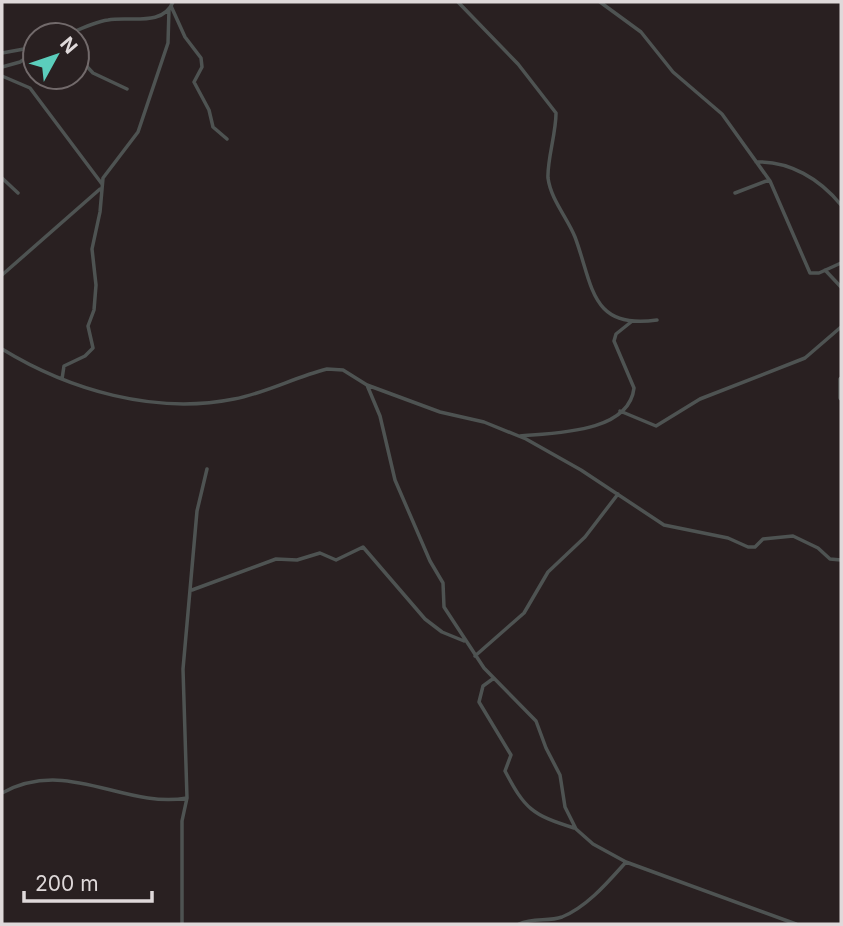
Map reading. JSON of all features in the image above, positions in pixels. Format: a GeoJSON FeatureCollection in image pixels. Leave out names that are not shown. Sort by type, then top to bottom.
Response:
{"type":"FeatureCollection","features":[{"type":"Feature","properties":{"kind":"street"},"geometry":{"type":"LineString","coordinates":[[458,2],[553,105],[556,125],[548,173],[551,189],[575,237],[584,274],[595,298],[608,313],[631,322],[657,320]]}},
{"type":"Feature","properties":{"kind":"street"},"geometry":{"type":"LineString","coordinates":[[600,2],[638,29],[673,72],[716,108],[769,180],[808,272],[814,275],[841,263]]}},
{"type":"Feature","properties":{"kind":"street"},"geometry":{"type":"LineString","coordinates":[[91,26],[109,20],[157,17],[171,6]]}},
{"type":"Feature","properties":{"kind":"street"},"geometry":{"type":"LineString","coordinates":[[171,6],[185,37],[201,58],[202,67],[194,82],[209,110],[212,125],[226,139]]}},
{"type":"Feature","properties":{"kind":"street"},"geometry":{"type":"LineString","coordinates":[[62,379],[64,366],[85,356],[93,348],[88,322],[95,305],[97,278],[92,249],[100,212],[102,185],[105,173],[138,132],[167,50],[171,6]]}},
{"type":"Feature","properties":{"kind":"street"},"geometry":{"type":"LineString","coordinates":[[2,52],[21,50]]}},
{"type":"Feature","properties":{"kind":"street"},"geometry":{"type":"LineString","coordinates":[[2,67],[21,61]]}},
{"type":"Feature","properties":{"kind":"street"},"geometry":{"type":"LineString","coordinates":[[91,71],[116,81],[127,89]]}},
{"type":"Feature","properties":{"kind":"street"},"geometry":{"type":"LineString","coordinates":[[2,76],[30,88],[102,185]]}},
{"type":"Feature","properties":{"kind":"street"},"geometry":{"type":"LineString","coordinates":[[756,162],[781,163],[801,172],[830,191],[841,205]]}},
{"type":"Feature","properties":{"kind":"street"},"geometry":{"type":"LineString","coordinates":[[2,178],[18,193]]}},
{"type":"Feature","properties":{"kind":"street"},"geometry":{"type":"LineString","coordinates":[[735,193],[769,180]]}},
{"type":"Feature","properties":{"kind":"street"},"geometry":{"type":"LineString","coordinates":[[2,275],[102,185]]}},
{"type":"Feature","properties":{"kind":"street"},"geometry":{"type":"LineString","coordinates":[[825,270],[841,287]]}},
{"type":"Feature","properties":{"kind":"street"},"geometry":{"type":"LineString","coordinates":[[519,436],[568,432],[597,426],[620,411],[634,391],[614,338],[631,322]]}},
{"type":"Feature","properties":{"kind":"street"},"geometry":{"type":"LineString","coordinates":[[620,411],[656,426],[700,399],[805,358],[841,327]]}},
{"type":"Feature","properties":{"kind":"street"},"geometry":{"type":"LineString","coordinates":[[2,349],[62,379],[130,399],[169,403],[234,400],[327,369],[343,370],[367,385],[519,436],[573,465],[664,526],[728,538],[748,548],[755,547],[763,539],[793,536],[818,548],[830,559],[841,560]]}},
{"type":"Feature","properties":{"kind":"street"},"geometry":{"type":"LineString","coordinates":[[841,379],[841,398]]}},
{"type":"Feature","properties":{"kind":"street"},"geometry":{"type":"LineString","coordinates":[[367,385],[380,416],[395,480],[430,561],[443,583],[444,607],[475,656],[536,721],[546,748],[561,775],[565,807],[576,829],[593,844],[626,862],[796,924]]}},
{"type":"Feature","properties":{"kind":"street"},"geometry":{"type":"LineString","coordinates":[[182,924],[182,821],[187,798],[183,669],[197,511],[207,469]]}},
{"type":"Feature","properties":{"kind":"street"},"geometry":{"type":"LineString","coordinates":[[475,656],[524,613],[548,572],[585,537],[618,494]]}},
{"type":"Feature","properties":{"kind":"street"},"geometry":{"type":"LineString","coordinates":[[192,590],[276,559],[297,560],[320,553],[336,560],[363,547],[425,619],[442,632],[466,642]]}},
{"type":"Feature","properties":{"kind":"street"},"geometry":{"type":"LineString","coordinates":[[494,678],[483,686],[479,702],[511,755],[505,769],[511,782],[529,809],[548,820],[576,829]]}},
{"type":"Feature","properties":{"kind":"street"},"geometry":{"type":"LineString","coordinates":[[2,793],[35,783],[76,781],[149,800],[187,798]]}},
{"type":"Feature","properties":{"kind":"street"},"geometry":{"type":"LineString","coordinates":[[519,924],[532,919],[563,916],[594,895],[626,862]]}}]}
